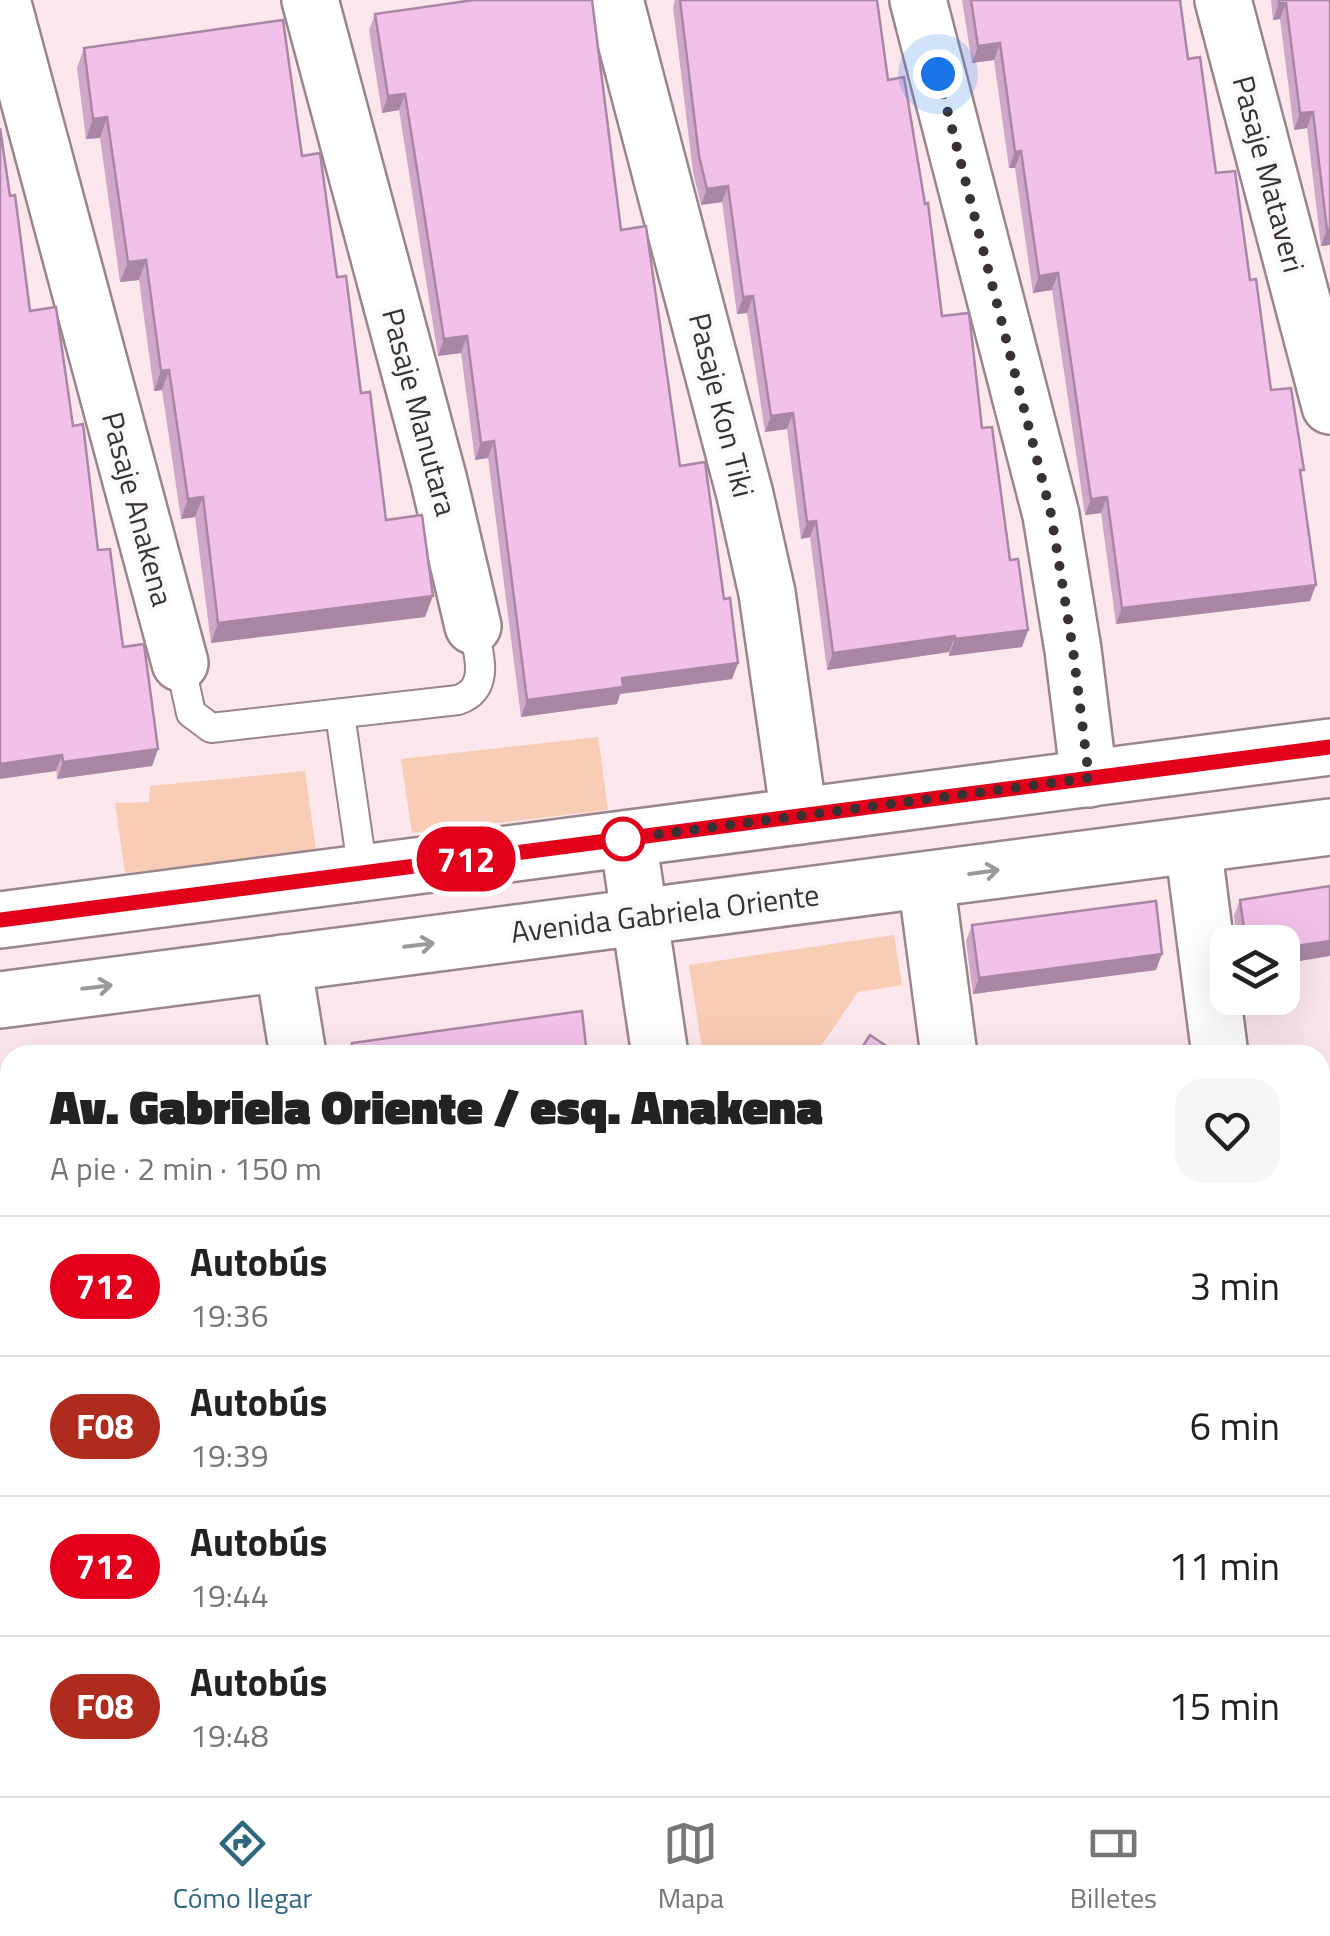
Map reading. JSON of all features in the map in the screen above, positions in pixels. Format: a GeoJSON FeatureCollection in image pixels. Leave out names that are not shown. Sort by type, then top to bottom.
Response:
{"type":"FeatureCollection","features":[{"type":"Feature","properties":{"kind":"street","name":"Pasaje Anakena"},"geometry":{"type":"LineString","coordinates":[[2,0],[180,663]]}},
{"type":"Feature","properties":{"kind":"street","name":"Pasaje Manutara"},"geometry":{"type":"LineString","coordinates":[[310,0],[474,626]]}},
{"type":"Feature","properties":{"kind":"street","name":"Pasaje Kon Tiki"},"geometry":{"type":"LineString","coordinates":[[615,0],[749,511],[767,594],[799,816]]}},
{"type":"Feature","properties":{"kind":"street"},"geometry":{"type":"LineString","coordinates":[[918,0],[1051,514],[1089,778]]}},
{"type":"Feature","properties":{"kind":"street","name":"Pasaje Mataveri"},"geometry":{"type":"LineString","coordinates":[[1223,0],[1330,406]]}},
{"type":"Feature","properties":{"kind":"street"},"geometry":{"type":"LineString","coordinates":[[0,920],[1330,747]]}},
{"type":"Feature","properties":{"kind":"street","name":"Avenida Gabriela Oriente"},"geometry":{"type":"LineString","coordinates":[[0,1000],[1330,827]]}},
{"type":"Feature","properties":{"kind":"street"},"geometry":{"type":"LineString","coordinates":[[628,838],[658,1045]]}},
{"type":"Feature","properties":{"kind":"street"},"geometry":{"type":"LineString","coordinates":[[1193,844],[1219,1045]]}},
{"type":"Feature","properties":{"kind":"street"},"geometry":{"type":"LineString","coordinates":[[926,880],[947,1045]]}},
{"type":"Feature","properties":{"kind":"street"},"geometry":{"type":"LineString","coordinates":[[282,963],[296,1045]]}},
{"type":"Feature","properties":{"kind":"lane","name":"Pasaje Manutara"},"geometry":{"type":"LineString","coordinates":[[340,714],[468,696],[476,690],[480,679],[474,626]]}},
{"type":"Feature","properties":{"kind":"lane","name":"Pasaje Anakena"},"geometry":{"type":"LineString","coordinates":[[180,663],[192,714],[211,728],[340,714]]}},
{"type":"Feature","properties":{"kind":"lane"},"geometry":{"type":"LineString","coordinates":[[340,714],[363,873]]}},
{"type":"Feature","properties":{"kind":"shaded area"},"geometry":{"type":"Polygon","coordinates":[[[598,737],[608,810],[412,833],[401,759],[598,737]]]}},
{"type":"Feature","properties":{"kind":"shaded area"},"geometry":{"type":"Polygon","coordinates":[[[305,771],[316,851],[125,873],[115,803],[149,802],[150,786],[305,771]]]}},
{"type":"Feature","properties":{"kind":"shaded area"},"geometry":{"type":"Polygon","coordinates":[[[894,935],[902,985],[858,992],[822,1045],[701,1045],[689,965],[894,935]]]}},
{"type":"Feature","properties":{"kind":"building"},"geometry":{"type":"Polygon","coordinates":[[[474,0],[592,0],[621,230],[646,226],[680,466],[705,462],[724,599],[730,598],[738,663],[622,678],[623,687],[527,700],[494,441],[481,443],[467,336],[444,339],[405,94],[388,96],[375,14],[474,0]]]}},
{"type":"Feature","properties":{"kind":"building"},"geometry":{"type":"Polygon","coordinates":[[[680,0],[877,0],[888,80],[904,77],[925,204],[928,203],[942,316],[969,313],[982,428],[992,427],[1010,560],[1018,559],[1028,630],[833,653],[816,521],[807,522],[793,413],[771,416],[753,296],[743,297],[728,186],[707,189],[699,156],[680,0]]]}},
{"type":"Feature","properties":{"kind":"building"},"geometry":{"type":"Polygon","coordinates":[[[971,0],[1180,0],[1188,59],[1200,57],[1216,173],[1235,171],[1250,280],[1256,279],[1271,390],[1291,388],[1316,585],[1122,608],[1107,497],[1091,499],[1058,273],[1039,276],[1021,151],[1015,152],[1000,43],[978,46],[971,0]]]}},
{"type":"Feature","properties":{"kind":"building"},"geometry":{"type":"Polygon","coordinates":[[[1279,0],[1330,0],[1330,230],[1313,112],[1300,113],[1286,3],[1279,0]]]}},
{"type":"Feature","properties":{"kind":"building"},"geometry":{"type":"Polygon","coordinates":[[[283,20],[302,156],[320,153],[337,277],[346,276],[361,393],[370,392],[386,520],[422,515],[433,596],[218,623],[203,497],[188,499],[169,370],[161,371],[146,260],[128,262],[107,117],[93,119],[84,48],[283,20]]]}},
{"type":"Feature","properties":{"kind":"building"},"geometry":{"type":"Polygon","coordinates":[[[0,128],[10,196],[15,195],[30,311],[56,307],[73,426],[83,424],[98,550],[110,549],[123,647],[144,644],[158,749],[63,762],[62,755],[0,764],[0,128]]]}},
{"type":"Feature","properties":{"kind":"building"},"geometry":{"type":"Polygon","coordinates":[[[1330,886],[1330,941],[1300,945],[1300,925],[1244,925],[1240,900],[1330,886]]]}},
{"type":"Feature","properties":{"kind":"building"},"geometry":{"type":"Polygon","coordinates":[[[1156,901],[1162,954],[979,978],[972,925],[1156,901]]]}},
{"type":"Feature","properties":{"kind":"building"},"geometry":{"type":"Polygon","coordinates":[[[582,1011],[586,1045],[352,1045],[582,1011]]]}},
{"type":"Feature","properties":{"kind":"building"},"geometry":{"type":"Polygon","coordinates":[[[870,1035],[885,1045],[864,1045],[870,1035]]]}},
{"type":"Feature","properties":{"kind":"bus line","name":"712"},"geometry":{"type":"LineString","coordinates":[[0,920],[1330,747]]}},
{"type":"Feature","properties":{"kind":"route"},"geometry":{"type":"LineString","coordinates":[[623,839],[1089,778],[1051,514],[938,74]]}}]}
